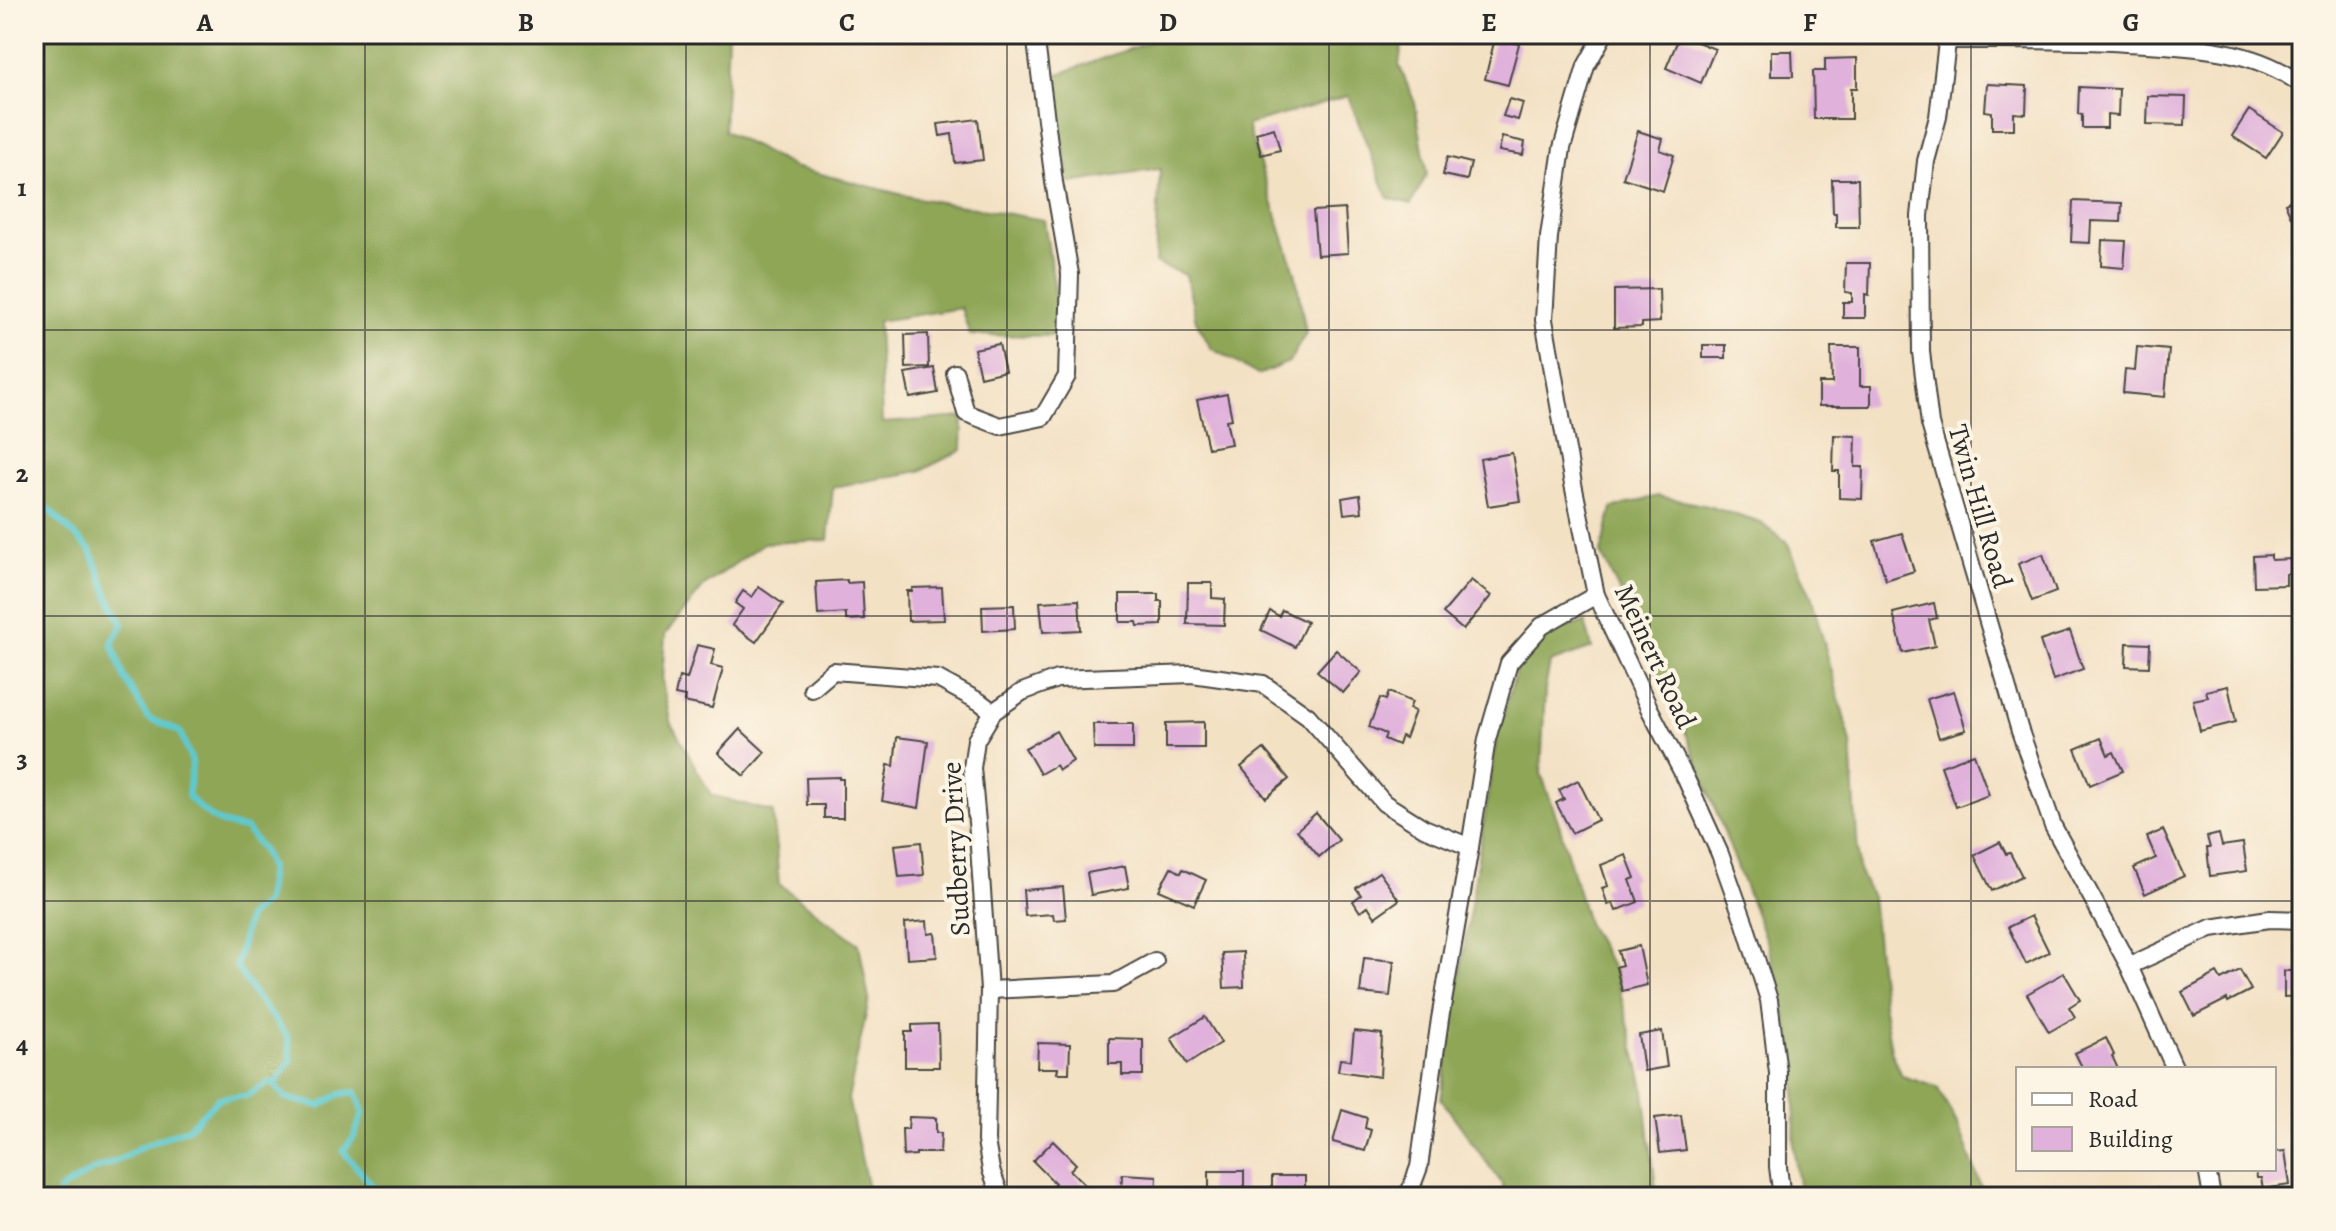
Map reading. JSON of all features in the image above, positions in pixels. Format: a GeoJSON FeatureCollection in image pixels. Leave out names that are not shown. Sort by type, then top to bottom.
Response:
{"type":"FeatureCollection","features":[{"type":"Feature","properties":{"kind":"street"},"geometry":{"type":"LineString","coordinates":[[955,373],[966,413],[1000,426],[1043,417],[1067,376],[1070,274],[1054,182],[1035,34]]}},
{"type":"Feature","properties":{"kind":"street","name":"Meinert Road"},"geometry":{"type":"LineString","coordinates":[[1604,34],[1586,66],[1562,148],[1549,237],[1544,320],[1596,595],[1720,854],[1769,1000],[1778,1073],[1778,1167],[1782,1197]]}},
{"type":"Feature","properties":{"kind":"street"},"geometry":{"type":"LineString","coordinates":[[1948,37],[2067,39],[2200,47],[2240,56],[2285,72],[2302,85]]}},
{"type":"Feature","properties":{"kind":"street","name":"Twin Hill Road"},"geometry":{"type":"LineString","coordinates":[[1948,37],[1938,117],[1926,161],[1920,216],[1921,352],[1930,424],[2020,731],[2053,826],[2129,966],[2174,1067]]}},
{"type":"Feature","properties":{"kind":"street"},"geometry":{"type":"LineString","coordinates":[[1403,1197],[1410,1191],[1419,1167],[1440,1019],[1487,739],[1509,663],[1542,626],[1596,595]]}},
{"type":"Feature","properties":{"kind":"street"},"geometry":{"type":"LineString","coordinates":[[812,689],[833,671],[938,679],[993,712]]}},
{"type":"Feature","properties":{"kind":"street","name":"Sudberry Drive"},"geometry":{"type":"LineString","coordinates":[[1001,1197],[991,1170],[986,1141],[989,990],[972,768],[976,740],[993,712],[1022,692],[1057,679],[1192,674],[1263,684],[1308,716],[1384,803],[1424,828],[1470,847]]}},
{"type":"Feature","properties":{"kind":"street"},"geometry":{"type":"LineString","coordinates":[[2129,966],[2211,928],[2269,919],[2302,920]]}},
{"type":"Feature","properties":{"kind":"street"},"geometry":{"type":"LineString","coordinates":[[989,990],[1113,984],[1155,961]]}},
{"type":"Feature","properties":{"kind":"street"},"geometry":{"type":"LineString","coordinates":[[2207,1171],[2212,1197]]}},
{"type":"Feature","properties":{"kind":"green space"},"geometry":{"type":"Polygon","coordinates":[[[34,34],[728,34],[724,131],[793,167],[911,197],[1044,220],[1062,336],[970,335],[961,308],[878,321],[882,423],[963,417],[962,450],[920,471],[833,487],[828,540],[764,543],[704,586],[665,635],[662,681],[670,721],[711,795],[773,812],[779,884],[859,944],[869,1000],[848,1099],[870,1197],[34,1197],[34,34]]]}},
{"type":"Feature","properties":{"kind":"green space"},"geometry":{"type":"Polygon","coordinates":[[[1172,34],[1403,34],[1399,65],[1415,103],[1427,174],[1411,204],[1388,198],[1348,96],[1247,125],[1295,272],[1306,333],[1289,362],[1258,375],[1211,348],[1196,321],[1186,275],[1155,263],[1160,169],[1070,183],[1050,77],[1172,34]]]}},
{"type":"Feature","properties":{"kind":"green space"},"geometry":{"type":"Polygon","coordinates":[[[1658,496],[1708,506],[1761,523],[1787,542],[1811,595],[1851,743],[1859,871],[1872,897],[1891,1050],[1902,1076],[1937,1087],[1958,1125],[1985,1197],[1801,1197],[1794,1152],[1796,1061],[1768,946],[1685,731],[1601,553],[1612,508],[1658,496]]]}},
{"type":"Feature","properties":{"kind":"green space"},"geometry":{"type":"Polygon","coordinates":[[[1585,622],[1592,648],[1550,663],[1545,689],[1541,773],[1587,923],[1615,972],[1643,1083],[1657,1197],[1503,1197],[1503,1185],[1441,1099],[1497,735],[1519,661],[1547,633],[1585,622]]]}},
{"type":"Feature","properties":{"kind":"building"},"geometry":{"type":"Polygon","coordinates":[[[1680,35],[1715,49],[1701,83],[1666,68],[1680,35]]]}},
{"type":"Feature","properties":{"kind":"building"},"geometry":{"type":"Polygon","coordinates":[[[1495,38],[1519,44],[1508,85],[1485,79],[1495,38]]]}},
{"type":"Feature","properties":{"kind":"building"},"geometry":{"type":"Polygon","coordinates":[[[1771,51],[1792,51],[1793,76],[1771,76],[1771,51]]]}},
{"type":"Feature","properties":{"kind":"building"},"geometry":{"type":"Polygon","coordinates":[[[1857,58],[1857,88],[1851,88],[1851,119],[1814,119],[1813,71],[1825,71],[1825,59],[1857,58]]]}},
{"type":"Feature","properties":{"kind":"building"},"geometry":{"type":"Polygon","coordinates":[[[1987,84],[2027,86],[2026,114],[2014,113],[2014,129],[1992,129],[1992,112],[1985,111],[1987,84]]]}},
{"type":"Feature","properties":{"kind":"building"},"geometry":{"type":"Polygon","coordinates":[[[2079,87],[2119,89],[2118,116],[2107,115],[2107,128],[2082,128],[2082,115],[2078,114],[2079,87]]]}},
{"type":"Feature","properties":{"kind":"building"},"geometry":{"type":"Polygon","coordinates":[[[2148,96],[2186,97],[2185,125],[2147,124],[2148,96]]]}},
{"type":"Feature","properties":{"kind":"building"},"geometry":{"type":"Polygon","coordinates":[[[1509,99],[1523,103],[1518,120],[1503,116],[1509,99]]]}},
{"type":"Feature","properties":{"kind":"building"},"geometry":{"type":"Polygon","coordinates":[[[2249,110],[2283,132],[2266,158],[2232,136],[2249,110]]]}},
{"type":"Feature","properties":{"kind":"building"},"geometry":{"type":"Polygon","coordinates":[[[978,119],[983,160],[955,163],[952,134],[940,136],[938,124],[978,119]]]}},
{"type":"Feature","properties":{"kind":"building"},"geometry":{"type":"Polygon","coordinates":[[[1274,128],[1280,150],[1261,155],[1256,133],[1274,128]]]}},
{"type":"Feature","properties":{"kind":"building"},"geometry":{"type":"Polygon","coordinates":[[[1638,131],[1663,139],[1660,150],[1674,155],[1663,191],[1623,178],[1638,131]]]}},
{"type":"Feature","properties":{"kind":"building"},"geometry":{"type":"Polygon","coordinates":[[[1502,137],[1525,142],[1523,155],[1499,151],[1502,137]]]}},
{"type":"Feature","properties":{"kind":"building"},"geometry":{"type":"Polygon","coordinates":[[[1447,157],[1471,163],[1467,180],[1443,175],[1447,157]]]}},
{"type":"Feature","properties":{"kind":"building"},"geometry":{"type":"Polygon","coordinates":[[[1832,179],[1858,179],[1859,227],[1836,227],[1832,179]]]}},
{"type":"Feature","properties":{"kind":"building"},"geometry":{"type":"Polygon","coordinates":[[[2302,195],[2302,224],[2297,214],[2291,217],[2285,203],[2302,195]]]}},
{"type":"Feature","properties":{"kind":"building"},"geometry":{"type":"Polygon","coordinates":[[[2073,201],[2122,203],[2121,222],[2091,221],[2090,243],[2071,242],[2073,201]]]}},
{"type":"Feature","properties":{"kind":"building"},"geometry":{"type":"Polygon","coordinates":[[[1345,209],[1348,253],[1317,255],[1313,211],[1345,209]]]}},
{"type":"Feature","properties":{"kind":"building"},"geometry":{"type":"Polygon","coordinates":[[[2102,240],[2126,241],[2124,268],[2101,266],[2102,240]]]}},
{"type":"Feature","properties":{"kind":"building"},"geometry":{"type":"Polygon","coordinates":[[[1846,263],[1870,263],[1865,318],[1843,318],[1843,302],[1852,302],[1852,293],[1845,292],[1846,263]]]}},
{"type":"Feature","properties":{"kind":"building"},"geometry":{"type":"Polygon","coordinates":[[[1659,289],[1660,322],[1642,323],[1642,327],[1614,328],[1614,290],[1659,289]]]}},
{"type":"Feature","properties":{"kind":"building"},"geometry":{"type":"Polygon","coordinates":[[[928,334],[929,367],[906,368],[905,335],[928,334]]]}},
{"type":"Feature","properties":{"kind":"building"},"geometry":{"type":"Polygon","coordinates":[[[999,344],[1005,371],[980,377],[974,349],[999,344]]]}},
{"type":"Feature","properties":{"kind":"building"},"geometry":{"type":"Polygon","coordinates":[[[1703,345],[1726,345],[1726,358],[1703,358],[1703,345]]]}},
{"type":"Feature","properties":{"kind":"building"},"geometry":{"type":"Polygon","coordinates":[[[1831,347],[1860,347],[1860,386],[1871,386],[1871,406],[1819,406],[1819,383],[1832,383],[1831,347]]]}},
{"type":"Feature","properties":{"kind":"building"},"geometry":{"type":"Polygon","coordinates":[[[2137,347],[2169,350],[2165,397],[2123,393],[2125,370],[2135,371],[2137,347]]]}},
{"type":"Feature","properties":{"kind":"building"},"geometry":{"type":"Polygon","coordinates":[[[934,368],[938,393],[910,398],[905,373],[934,368]]]}},
{"type":"Feature","properties":{"kind":"building"},"geometry":{"type":"Polygon","coordinates":[[[1227,394],[1232,419],[1226,420],[1231,444],[1208,448],[1197,400],[1227,394]]]}},
{"type":"Feature","properties":{"kind":"building"},"geometry":{"type":"Polygon","coordinates":[[[1834,435],[1856,436],[1855,467],[1863,467],[1862,499],[1839,498],[1839,471],[1833,471],[1834,435]]]}},
{"type":"Feature","properties":{"kind":"building"},"geometry":{"type":"Polygon","coordinates":[[[1512,453],[1520,501],[1488,506],[1480,459],[1512,453]]]}},
{"type":"Feature","properties":{"kind":"building"},"geometry":{"type":"Polygon","coordinates":[[[1360,495],[1362,512],[1344,514],[1342,498],[1360,495]]]}},
{"type":"Feature","properties":{"kind":"building"},"geometry":{"type":"Polygon","coordinates":[[[1902,533],[1914,571],[1886,580],[1874,541],[1902,533]]]}},
{"type":"Feature","properties":{"kind":"building"},"geometry":{"type":"Polygon","coordinates":[[[2043,554],[2056,592],[2032,601],[2018,564],[2043,554]]]}},
{"type":"Feature","properties":{"kind":"building"},"geometry":{"type":"Polygon","coordinates":[[[2271,555],[2271,560],[2292,559],[2293,574],[2286,574],[2286,585],[2254,586],[2253,556],[2271,555]]]}},
{"type":"Feature","properties":{"kind":"building"},"geometry":{"type":"Polygon","coordinates":[[[847,580],[847,583],[862,582],[864,619],[846,620],[846,613],[818,615],[816,582],[847,580]]]}},
{"type":"Feature","properties":{"kind":"building"},"geometry":{"type":"Polygon","coordinates":[[[1471,580],[1491,596],[1463,630],[1443,613],[1471,580]]]}},
{"type":"Feature","properties":{"kind":"building"},"geometry":{"type":"Polygon","coordinates":[[[1188,583],[1212,583],[1212,598],[1225,599],[1224,625],[1187,624],[1188,583]]]}},
{"type":"Feature","properties":{"kind":"building"},"geometry":{"type":"Polygon","coordinates":[[[759,587],[783,604],[756,642],[732,625],[743,609],[735,603],[743,591],[752,597],[759,587]]]}},
{"type":"Feature","properties":{"kind":"building"},"geometry":{"type":"Polygon","coordinates":[[[942,587],[944,620],[908,621],[907,591],[912,591],[912,588],[942,587]]]}},
{"type":"Feature","properties":{"kind":"building"},"geometry":{"type":"Polygon","coordinates":[[[1120,594],[1158,594],[1158,601],[1162,601],[1162,625],[1138,626],[1137,622],[1120,622],[1120,594]]]}},
{"type":"Feature","properties":{"kind":"building"},"geometry":{"type":"Polygon","coordinates":[[[1079,600],[1081,630],[1043,632],[1040,602],[1079,600]]]}},
{"type":"Feature","properties":{"kind":"building"},"geometry":{"type":"Polygon","coordinates":[[[1934,603],[1937,618],[1929,620],[1935,646],[1903,653],[1893,613],[1934,603]]]}},
{"type":"Feature","properties":{"kind":"building"},"geometry":{"type":"Polygon","coordinates":[[[1014,605],[1015,629],[983,631],[982,606],[1014,605]]]}},
{"type":"Feature","properties":{"kind":"building"},"geometry":{"type":"Polygon","coordinates":[[[1282,610],[1307,622],[1295,647],[1261,630],[1270,611],[1279,616],[1282,610]]]}},
{"type":"Feature","properties":{"kind":"building"},"geometry":{"type":"Polygon","coordinates":[[[2070,631],[2083,669],[2053,680],[2040,641],[2070,631]]]}},
{"type":"Feature","properties":{"kind":"building"},"geometry":{"type":"Polygon","coordinates":[[[2127,643],[2150,644],[2149,667],[2126,666],[2127,643]]]}},
{"type":"Feature","properties":{"kind":"building"},"geometry":{"type":"Polygon","coordinates":[[[697,645],[715,649],[711,665],[723,668],[712,708],[684,702],[685,697],[675,695],[679,677],[687,679],[697,645]]]}},
{"type":"Feature","properties":{"kind":"building"},"geometry":{"type":"Polygon","coordinates":[[[1336,650],[1361,672],[1343,693],[1317,671],[1336,650]]]}},
{"type":"Feature","properties":{"kind":"building"},"geometry":{"type":"Polygon","coordinates":[[[2228,686],[2236,722],[2200,731],[2193,700],[2208,697],[2206,691],[2228,686]]]}},
{"type":"Feature","properties":{"kind":"building"},"geometry":{"type":"Polygon","coordinates":[[[1954,691],[1966,730],[1939,738],[1927,699],[1954,691]]]}},
{"type":"Feature","properties":{"kind":"building"},"geometry":{"type":"Polygon","coordinates":[[[1389,692],[1412,702],[1409,709],[1415,711],[1405,738],[1401,736],[1398,745],[1384,739],[1386,734],[1369,727],[1380,698],[1386,700],[1389,692]]]}},
{"type":"Feature","properties":{"kind":"building"},"geometry":{"type":"Polygon","coordinates":[[[1204,722],[1204,748],[1166,748],[1166,723],[1204,722]]]}},
{"type":"Feature","properties":{"kind":"building"},"geometry":{"type":"Polygon","coordinates":[[[1093,724],[1133,724],[1133,749],[1094,749],[1093,724]]]}},
{"type":"Feature","properties":{"kind":"building"},"geometry":{"type":"Polygon","coordinates":[[[740,729],[765,752],[744,776],[718,753],[740,729]]]}},
{"type":"Feature","properties":{"kind":"building"},"geometry":{"type":"Polygon","coordinates":[[[1056,731],[1073,761],[1059,770],[1056,765],[1040,774],[1025,748],[1056,731]]]}},
{"type":"Feature","properties":{"kind":"building"},"geometry":{"type":"Polygon","coordinates":[[[897,737],[928,741],[919,808],[882,801],[888,765],[894,766],[897,737]]]}},
{"type":"Feature","properties":{"kind":"building"},"geometry":{"type":"Polygon","coordinates":[[[2101,738],[2108,755],[2114,752],[2123,771],[2090,785],[2075,749],[2101,738]]]}},
{"type":"Feature","properties":{"kind":"building"},"geometry":{"type":"Polygon","coordinates":[[[1264,749],[1289,779],[1266,798],[1241,767],[1264,749]]]}},
{"type":"Feature","properties":{"kind":"building"},"geometry":{"type":"Polygon","coordinates":[[[1974,754],[1989,795],[1956,807],[1941,766],[1974,754]]]}},
{"type":"Feature","properties":{"kind":"building"},"geometry":{"type":"Polygon","coordinates":[[[806,778],[843,779],[843,818],[824,818],[824,805],[807,805],[806,778]]]}},
{"type":"Feature","properties":{"kind":"building"},"geometry":{"type":"Polygon","coordinates":[[[1578,780],[1598,820],[1572,833],[1556,803],[1564,799],[1559,790],[1578,780]]]}},
{"type":"Feature","properties":{"kind":"building"},"geometry":{"type":"Polygon","coordinates":[[[1316,813],[1339,840],[1319,857],[1297,830],[1316,813]]]}},
{"type":"Feature","properties":{"kind":"building"},"geometry":{"type":"Polygon","coordinates":[[[2163,830],[2184,876],[2145,894],[2134,868],[2156,858],[2147,837],[2163,830]]]}},
{"type":"Feature","properties":{"kind":"building"},"geometry":{"type":"Polygon","coordinates":[[[2219,834],[2222,846],[2243,843],[2247,871],[2210,876],[2207,837],[2219,834]]]}},
{"type":"Feature","properties":{"kind":"building"},"geometry":{"type":"Polygon","coordinates":[[[921,842],[924,875],[899,877],[895,845],[921,842]]]}},
{"type":"Feature","properties":{"kind":"building"},"geometry":{"type":"Polygon","coordinates":[[[2000,842],[2006,854],[2010,853],[2022,876],[1992,891],[1974,855],[2000,842]]]}},
{"type":"Feature","properties":{"kind":"building"},"geometry":{"type":"Polygon","coordinates":[[[1626,855],[1635,878],[1630,880],[1638,902],[1616,911],[1613,903],[1608,905],[1602,888],[1608,886],[1601,865],[1626,855]]]}},
{"type":"Feature","properties":{"kind":"building"},"geometry":{"type":"Polygon","coordinates":[[[1125,866],[1129,888],[1091,895],[1087,873],[1125,866]]]}},
{"type":"Feature","properties":{"kind":"building"},"geometry":{"type":"Polygon","coordinates":[[[1171,867],[1206,880],[1194,905],[1159,890],[1171,867]]]}},
{"type":"Feature","properties":{"kind":"building"},"geometry":{"type":"Polygon","coordinates":[[[1379,872],[1399,900],[1375,917],[1368,906],[1360,912],[1353,901],[1361,895],[1356,888],[1379,872]]]}},
{"type":"Feature","properties":{"kind":"building"},"geometry":{"type":"Polygon","coordinates":[[[1063,887],[1066,919],[1054,920],[1053,914],[1025,916],[1023,890],[1063,887]]]}},
{"type":"Feature","properties":{"kind":"building"},"geometry":{"type":"Polygon","coordinates":[[[2031,916],[2049,952],[2026,964],[2008,927],[2031,916]]]}},
{"type":"Feature","properties":{"kind":"building"},"geometry":{"type":"Polygon","coordinates":[[[927,921],[928,934],[935,933],[937,957],[907,959],[905,923],[927,921]]]}},
{"type":"Feature","properties":{"kind":"building"},"geometry":{"type":"Polygon","coordinates":[[[1639,946],[1647,985],[1622,991],[1616,967],[1622,965],[1618,951],[1639,946]]]}},
{"type":"Feature","properties":{"kind":"building"},"geometry":{"type":"Polygon","coordinates":[[[1243,952],[1244,987],[1224,988],[1222,953],[1243,952]]]}},
{"type":"Feature","properties":{"kind":"building"},"geometry":{"type":"Polygon","coordinates":[[[1364,958],[1394,961],[1390,996],[1360,993],[1364,958]]]}},
{"type":"Feature","properties":{"kind":"building"},"geometry":{"type":"Polygon","coordinates":[[[2240,970],[2251,990],[2194,1016],[2182,992],[2217,973],[2221,980],[2240,970]]]}},
{"type":"Feature","properties":{"kind":"building"},"geometry":{"type":"Polygon","coordinates":[[[2284,971],[2302,971],[2302,996],[2284,997],[2284,971]]]}},
{"type":"Feature","properties":{"kind":"building"},"geometry":{"type":"Polygon","coordinates":[[[2064,973],[2080,1000],[2069,1007],[2075,1017],[2049,1032],[2027,994],[2064,973]]]}},
{"type":"Feature","properties":{"kind":"building"},"geometry":{"type":"Polygon","coordinates":[[[1205,1017],[1221,1043],[1187,1064],[1171,1038],[1205,1017]]]}},
{"type":"Feature","properties":{"kind":"building"},"geometry":{"type":"Polygon","coordinates":[[[938,1024],[939,1067],[905,1067],[905,1032],[912,1032],[912,1025],[938,1024]]]}},
{"type":"Feature","properties":{"kind":"building"},"geometry":{"type":"Polygon","coordinates":[[[1354,1031],[1382,1034],[1380,1077],[1338,1071],[1340,1059],[1351,1060],[1354,1031]]]}},
{"type":"Feature","properties":{"kind":"building"},"geometry":{"type":"Polygon","coordinates":[[[1662,1031],[1667,1067],[1644,1071],[1639,1035],[1662,1031]]]}},
{"type":"Feature","properties":{"kind":"building"},"geometry":{"type":"Polygon","coordinates":[[[1109,1038],[1143,1039],[1143,1075],[1122,1075],[1122,1064],[1109,1064],[1109,1038]]]}},
{"type":"Feature","properties":{"kind":"building"},"geometry":{"type":"Polygon","coordinates":[[[2106,1038],[2117,1067],[2082,1067],[2075,1053],[2106,1038]]]}},
{"type":"Feature","properties":{"kind":"building"},"geometry":{"type":"Polygon","coordinates":[[[1038,1043],[1070,1044],[1069,1073],[1057,1073],[1058,1068],[1037,1068],[1038,1043]]]}},
{"type":"Feature","properties":{"kind":"building"},"geometry":{"type":"Polygon","coordinates":[[[1342,1110],[1367,1118],[1365,1128],[1371,1130],[1365,1151],[1333,1142],[1342,1110]]]}},
{"type":"Feature","properties":{"kind":"building"},"geometry":{"type":"Polygon","coordinates":[[[1681,1115],[1686,1150],[1660,1153],[1655,1118],[1681,1115]]]}},
{"type":"Feature","properties":{"kind":"building"},"geometry":{"type":"Polygon","coordinates":[[[909,1117],[936,1118],[936,1133],[941,1133],[940,1153],[903,1156],[902,1129],[908,1129],[909,1117]]]}},
{"type":"Feature","properties":{"kind":"building"},"geometry":{"type":"Polygon","coordinates":[[[1053,1141],[1076,1164],[1070,1170],[1086,1186],[1076,1197],[1065,1197],[1033,1161],[1053,1141]]]}},
{"type":"Feature","properties":{"kind":"building"},"geometry":{"type":"Polygon","coordinates":[[[2285,1151],[2290,1185],[2263,1189],[2256,1171],[2276,1171],[2276,1152],[2285,1151]]]}},
{"type":"Feature","properties":{"kind":"building"},"geometry":{"type":"Polygon","coordinates":[[[1209,1171],[1244,1171],[1244,1197],[1209,1196],[1209,1171]]]}},
{"type":"Feature","properties":{"kind":"building"},"geometry":{"type":"Polygon","coordinates":[[[1122,1174],[1157,1176],[1156,1197],[1121,1197],[1122,1174]]]}},
{"type":"Feature","properties":{"kind":"building"},"geometry":{"type":"Polygon","coordinates":[[[1272,1176],[1305,1176],[1305,1197],[1272,1197],[1272,1176]]]}},
{"type":"Feature","properties":{"kind":"building"},"geometry":{"type":"Polygon","coordinates":[[[2156,1188],[2157,1197],[2127,1197],[2126,1192],[2156,1188]]]}},
{"type":"Feature","properties":{"kind":"waterway"},"geometry":{"type":"LineString","coordinates":[[34,491],[35,496],[91,551],[123,624],[112,643],[124,677],[148,718],[180,732],[192,762],[188,796],[213,818],[246,829],[262,849],[270,868],[266,902],[248,917],[236,967],[288,1037],[291,1060],[275,1085],[285,1098],[320,1106],[340,1094],[356,1092],[363,1112],[354,1137],[343,1151],[376,1190],[376,1197]]}},
{"type":"Feature","properties":{"kind":"waterway"},"geometry":{"type":"LineString","coordinates":[[59,1191],[140,1147],[188,1128],[219,1098],[246,1096],[270,1082],[275,1085]]}}]}
